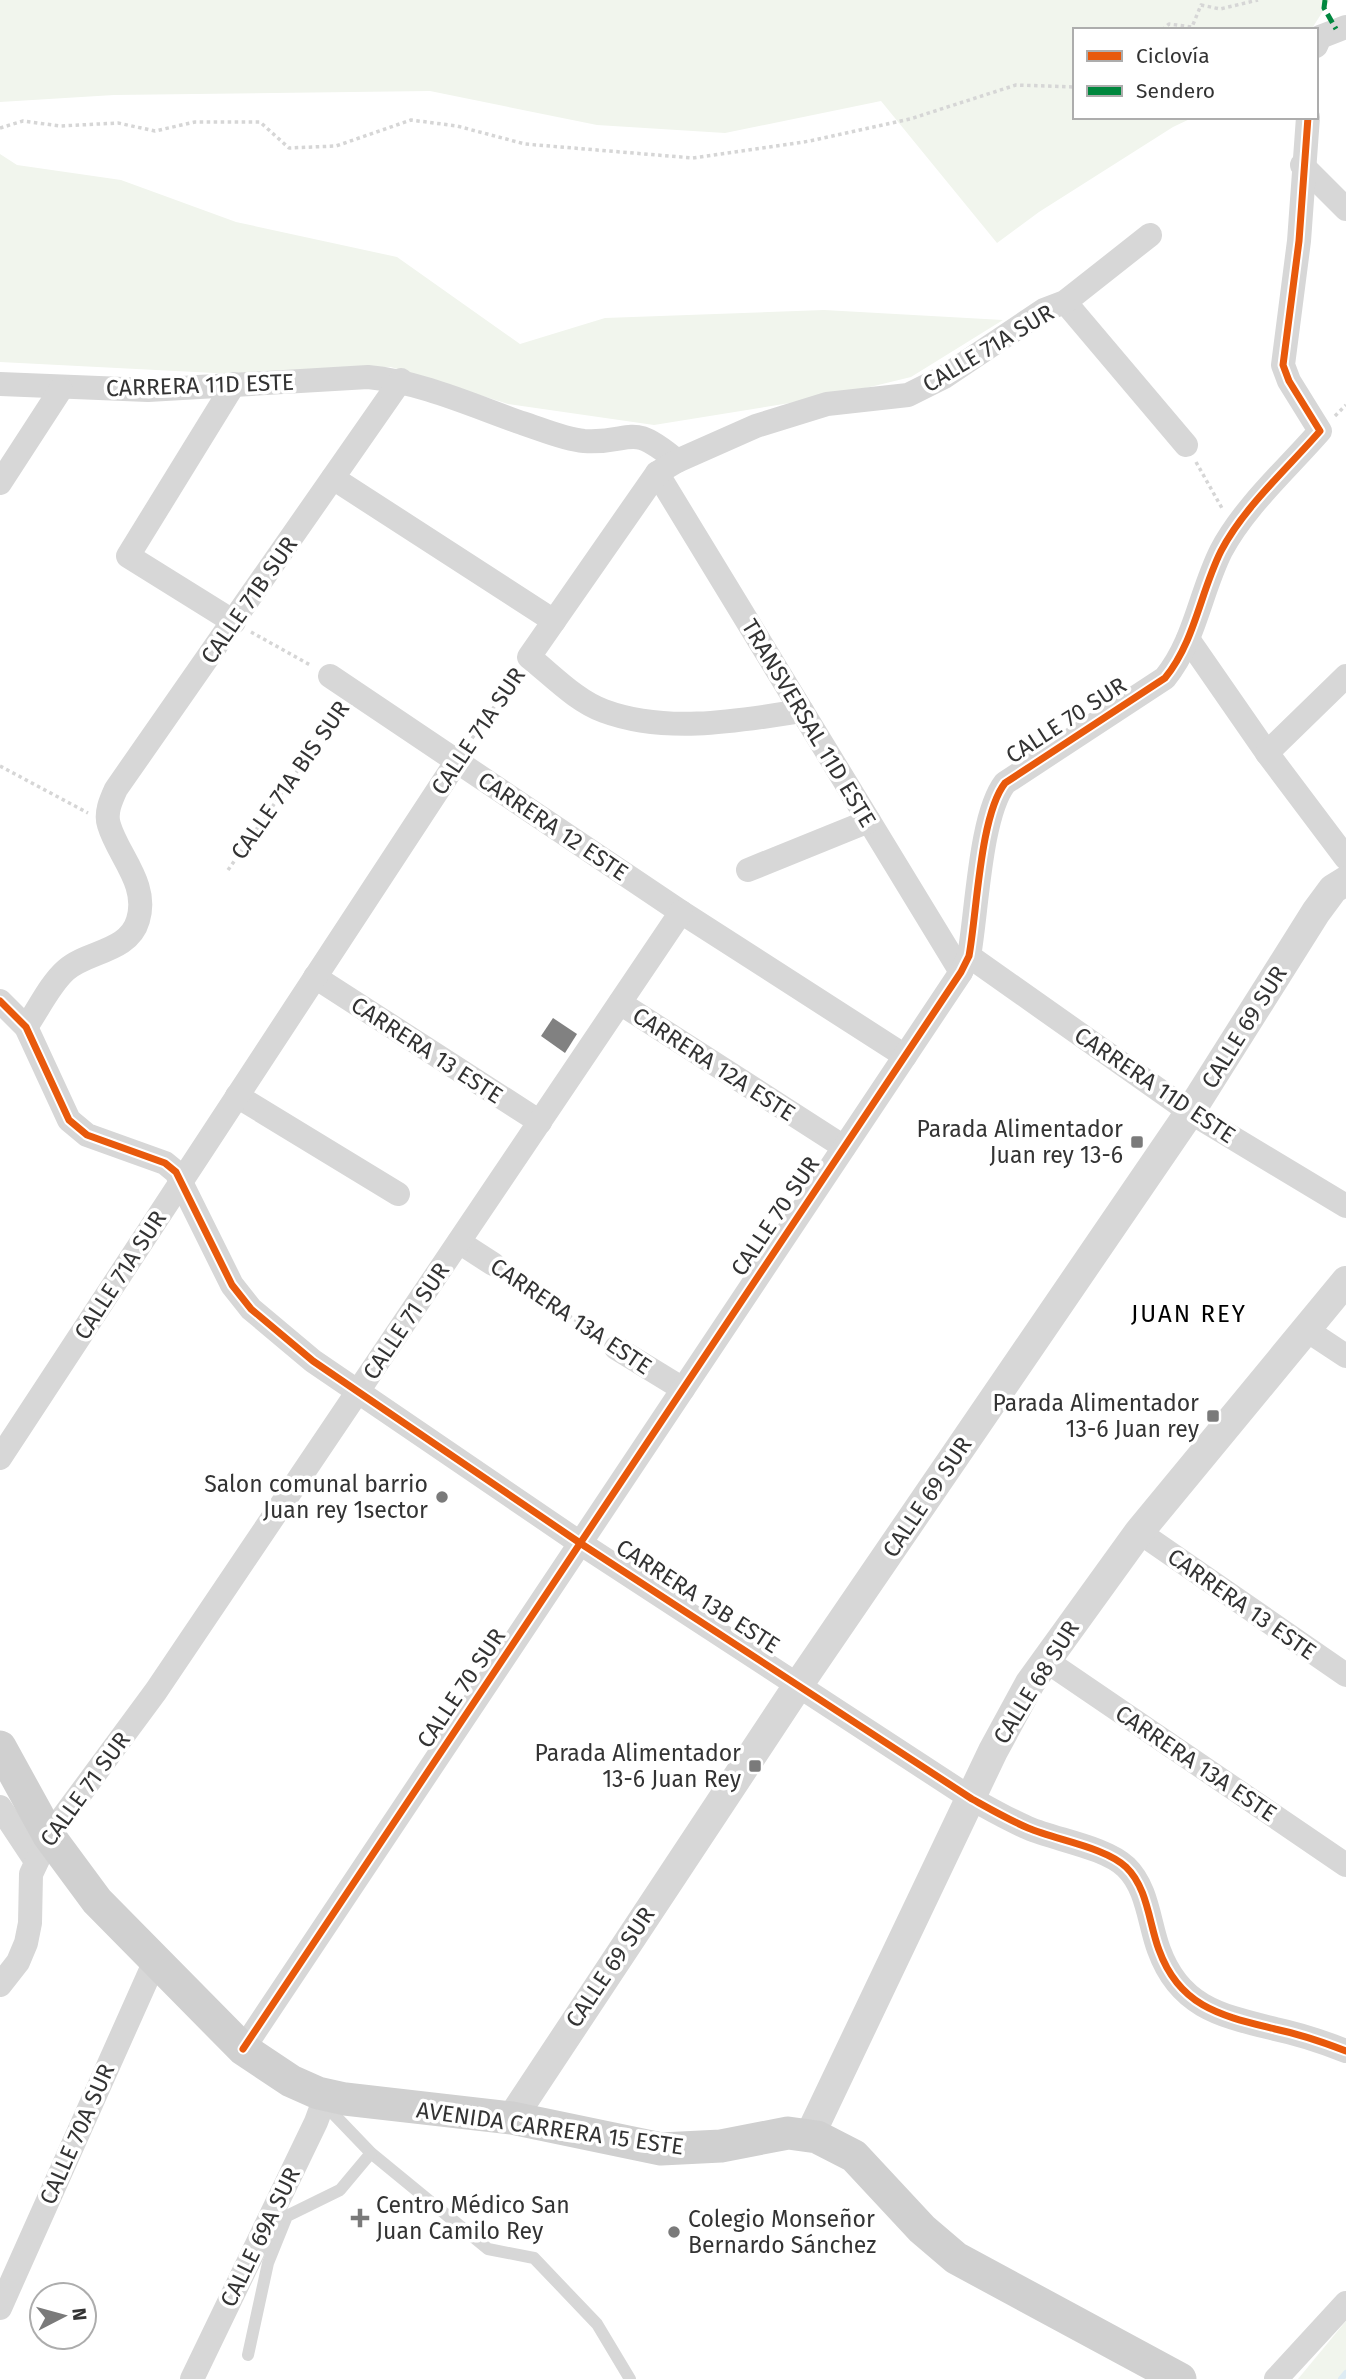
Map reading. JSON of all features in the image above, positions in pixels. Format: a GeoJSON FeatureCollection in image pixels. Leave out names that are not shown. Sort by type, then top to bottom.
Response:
{"type":"FeatureCollection","features":[{"type":"Feature","properties":{"kind":"main road","name":"AVENIDA CARRERA 15 ESTE"},"geometry":{"type":"LineString","coordinates":[[0,1747],[42,1848],[243,2049],[324,2099],[512,2118],[661,2149],[721,2146],[781,2133],[810,2135],[853,2156],[937,2245],[956,2258],[1180,2379]]}},
{"type":"Feature","properties":{"kind":"street"},"geometry":{"type":"LineString","coordinates":[[1318,42],[1320,37],[1341,28]]}},
{"type":"Feature","properties":{"kind":"street"},"geometry":{"type":"LineString","coordinates":[[1307,119],[1302,165],[1346,209]]}},
{"type":"Feature","properties":{"kind":"street","name":"CALLE 70 SUR"},"geometry":{"type":"LineString","coordinates":[[243,2049],[965,964],[989,826],[999,792],[1006,783],[1165,678],[1178,661],[1210,576],[1234,530],[1320,431],[1289,382],[1283,365],[1299,241],[1302,165]]}},
{"type":"Feature","properties":{"kind":"street","name":"CALLE 71A SUR"},"geometry":{"type":"LineString","coordinates":[[529,657],[667,467],[756,426],[827,404],[908,395],[944,377],[1044,310],[1065,302],[1150,235]]}},
{"type":"Feature","properties":{"kind":"street"},"geometry":{"type":"LineString","coordinates":[[1065,302],[1186,445]]}},
{"type":"Feature","properties":{"kind":"street","name":"CARRERA 11D ESTE"},"geometry":{"type":"LineString","coordinates":[[0,384],[61,389],[176,389],[368,377],[401,380],[544,431],[584,441],[638,435],[655,443],[667,467]]}},
{"type":"Feature","properties":{"kind":"street","name":"CALLE 71B SUR"},"geometry":{"type":"LineString","coordinates":[[108,824],[108,807],[116,789],[401,380]]}},
{"type":"Feature","properties":{"kind":"street"},"geometry":{"type":"LineString","coordinates":[[233,384],[128,556],[234,622]]}},
{"type":"Feature","properties":{"kind":"street"},"geometry":{"type":"LineString","coordinates":[[0,483],[61,389]]}},
{"type":"Feature","properties":{"kind":"street","name":"TRANSVERSAL 11D ESTE"},"geometry":{"type":"LineString","coordinates":[[667,467],[802,711],[869,821],[965,964]]}},
{"type":"Feature","properties":{"kind":"street"},"geometry":{"type":"LineString","coordinates":[[333,478],[554,621]]}},
{"type":"Feature","properties":{"kind":"street"},"geometry":{"type":"LineString","coordinates":[[1188,639],[1346,858]]}},
{"type":"Feature","properties":{"kind":"street"},"geometry":{"type":"LineString","coordinates":[[529,657],[580,697],[602,710],[646,721],[724,723],[802,711]]}},
{"type":"Feature","properties":{"kind":"street","name":"CARRERA 12 ESTE"},"geometry":{"type":"LineString","coordinates":[[330,676],[681,912],[905,1056]]}},
{"type":"Feature","properties":{"kind":"street"},"geometry":{"type":"LineString","coordinates":[[1267,752],[1346,676]]}},
{"type":"Feature","properties":{"kind":"street","name":"CALLE 71A SUR"},"geometry":{"type":"LineString","coordinates":[[0,1458],[457,761]]}},
{"type":"Feature","properties":{"kind":"street"},"geometry":{"type":"LineString","coordinates":[[748,870],[869,821]]}},
{"type":"Feature","properties":{"kind":"street"},"geometry":{"type":"LineString","coordinates":[[26,1027],[66,969],[128,937],[138,922],[141,906],[136,882],[108,824]]}},
{"type":"Feature","properties":{"kind":"street","name":"CALLE 69 SUR"},"geometry":{"type":"LineString","coordinates":[[512,2118],[799,1684],[1190,1112],[1316,912],[1333,889],[1346,881]]}},
{"type":"Feature","properties":{"kind":"street","name":"CALLE 71 SUR"},"geometry":{"type":"LineString","coordinates":[[0,1985],[18,1962],[26,1943],[42,1848],[156,1691],[681,912]]}},
{"type":"Feature","properties":{"kind":"street","name":"CARRERA 11D ESTE"},"geometry":{"type":"LineString","coordinates":[[965,964],[1190,1112],[1346,1206]]}},
{"type":"Feature","properties":{"kind":"street","name":"CARRERA 13 ESTE"},"geometry":{"type":"LineString","coordinates":[[315,977],[540,1122]]}},
{"type":"Feature","properties":{"kind":"street"},"geometry":{"type":"LineString","coordinates":[[0,1001],[26,1027],[69,1119],[98,1140],[165,1163],[182,1180]]}},
{"type":"Feature","properties":{"kind":"street","name":"CARRERA 12A ESTE"},"geometry":{"type":"LineString","coordinates":[[620,1003],[844,1147]]}},
{"type":"Feature","properties":{"kind":"street"},"geometry":{"type":"LineString","coordinates":[[237,1096],[398,1194]]}},
{"type":"Feature","properties":{"kind":"street","name":"CARRERA 13B ESTE"},"geometry":{"type":"LineString","coordinates":[[182,1180],[206,1238],[232,1285],[251,1309],[313,1361],[580,1543],[972,1799],[1027,1828],[1105,1855],[1125,1865],[1136,1878],[1165,1965],[1183,1990],[1207,2009],[1235,2021],[1288,2032],[1346,2051]]}},
{"type":"Feature","properties":{"kind":"street","name":"CARRERA 13A ESTE"},"geometry":{"type":"LineString","coordinates":[[459,1242],[493,1264]]}},
{"type":"Feature","properties":{"kind":"street","name":"CALLE 68 SUR"},"geometry":{"type":"LineString","coordinates":[[810,2135],[1013,1711],[1045,1660],[1139,1532],[1346,1281]]}},
{"type":"Feature","properties":{"kind":"street"},"geometry":{"type":"LineString","coordinates":[[1305,1329],[1346,1356]]}},
{"type":"Feature","properties":{"kind":"street","name":"CARRERA 13A ESTE"},"geometry":{"type":"LineString","coordinates":[[616,1348],[683,1389]]}},
{"type":"Feature","properties":{"kind":"street","name":"CARRERA 13 ESTE"},"geometry":{"type":"LineString","coordinates":[[1139,1532],[1346,1675]]}},
{"type":"Feature","properties":{"kind":"street","name":"CARRERA 13A ESTE"},"geometry":{"type":"LineString","coordinates":[[1045,1660],[1346,1866]]}},
{"type":"Feature","properties":{"kind":"street"},"geometry":{"type":"LineString","coordinates":[[0,1807],[42,1848]]}},
{"type":"Feature","properties":{"kind":"street","name":"CALLE 70A SUR"},"geometry":{"type":"LineString","coordinates":[[0,2308],[155,1961]]}},
{"type":"Feature","properties":{"kind":"street","name":"CALLE 69A SUR"},"geometry":{"type":"LineString","coordinates":[[192,2379],[324,2099]]}},
{"type":"Feature","properties":{"kind":"street"},"geometry":{"type":"LineString","coordinates":[[1276,2379],[1346,2303]]}},
{"type":"Feature","properties":{"kind":"lane"},"geometry":{"type":"LineString","coordinates":[[324,2099],[371,2154],[488,2249],[534,2258],[597,2324],[630,2379]]}},
{"type":"Feature","properties":{"kind":"lane"},"geometry":{"type":"LineString","coordinates":[[248,2355],[268,2263],[288,2216],[340,2190],[371,2154]]}},
{"type":"Feature","properties":{"kind":"path"},"geometry":{"type":"LineString","coordinates":[[1164,28],[1169,24],[1192,27],[1200,5],[1220,9],[1258,0]]}},
{"type":"Feature","properties":{"kind":"path"},"geometry":{"type":"LineString","coordinates":[[0,128],[23,121],[60,126],[117,123],[155,131],[195,122],[260,122],[289,148],[336,146],[411,120],[457,126],[525,144],[693,158],[810,141],[910,119],[1016,85],[1073,86]]}},
{"type":"Feature","properties":{"kind":"path"},"geometry":{"type":"LineString","coordinates":[[1186,445],[1234,530]]}},
{"type":"Feature","properties":{"kind":"path"},"geometry":{"type":"LineString","coordinates":[[234,622],[330,676]]}},
{"type":"Feature","properties":{"kind":"path"},"geometry":{"type":"LineString","coordinates":[[0,766],[108,824]]}},
{"type":"Feature","properties":{"kind":"shaded area"},"geometry":{"type":"Polygon","coordinates":[[[0,0],[1330,0],[1312,28],[1073,28],[1073,119],[1190,119],[1039,212],[997,243],[881,101],[725,133],[597,125],[430,91],[114,95],[0,102],[0,0]]]}},
{"type":"Feature","properties":{"kind":"shaded area"},"geometry":{"type":"Polygon","coordinates":[[[0,154],[17,165],[121,180],[236,222],[397,257],[520,344],[605,318],[824,310],[1003,320],[911,377],[833,396],[654,425],[508,404],[391,367],[234,374],[0,362],[0,154]]]}},
{"type":"Feature","properties":{"kind":"shaded area"},"geometry":{"type":"Polygon","coordinates":[[[1346,2321],[1346,2379],[1298,2379],[1346,2321]]]}},
{"type":"Feature","properties":{"kind":"building"},"geometry":{"type":"Polygon","coordinates":[[[553,1018],[577,1034],[565,1053],[541,1036],[553,1018]]]}},
{"type":"Feature","properties":{"kind":"waterway"},"geometry":{"type":"LineString","coordinates":[[1341,2379],[1346,2373]]}},
{"type":"Feature","properties":{"kind":"marked path"},"geometry":{"type":"LineString","coordinates":[[1325,0],[1324,8],[1336,29]]}},
{"type":"Feature","properties":{"kind":"cycle path"},"geometry":{"type":"LineString","coordinates":[[243,2049],[961,972],[969,956],[990,817],[1005,783],[1165,678],[1190,633],[1214,567],[1231,535],[1254,504],[1320,431],[1289,381],[1283,365],[1299,241],[1308,119]]}},
{"type":"Feature","properties":{"kind":"cycle path"},"geometry":{"type":"LineString","coordinates":[[0,1001],[26,1027],[69,1120],[87,1135],[165,1163],[176,1172],[232,1285],[251,1309],[313,1361],[580,1543],[972,1799],[1028,1828],[1093,1849],[1117,1860],[1126,1867],[1139,1885],[1168,1970],[1191,1997],[1221,2014],[1346,2051]]}},
{"type":"Feature","properties":{"kind":"place","name":"Parada Alimentador Juan rey 13-6"},"geometry":{"type":"Point","coordinates":[1137,1142]}},
{"type":"Feature","properties":{"kind":"place","name":"Parada Alimentador 13-6 Juan rey"},"geometry":{"type":"Point","coordinates":[1213,1416]}},
{"type":"Feature","properties":{"kind":"place","name":"Salon comunal barrio Juan rey 1sector"},"geometry":{"type":"Point","coordinates":[442,1497]}},
{"type":"Feature","properties":{"kind":"place","name":"Parada Alimentador 13-6 Juan Rey"},"geometry":{"type":"Point","coordinates":[755,1766]}},
{"type":"Feature","properties":{"kind":"place","name":"Centro Médico San Juan Camilo Rey"},"geometry":{"type":"Point","coordinates":[360,2218]}},
{"type":"Feature","properties":{"kind":"place","name":"Colegio Monseñor Bernardo Sánchez"},"geometry":{"type":"Point","coordinates":[674,2232]}},
{"type":"Feature","properties":{"kind":"district","name":"JUAN REY"},"geometry":{"type":"Point","coordinates":[1189,1314]}}]}
